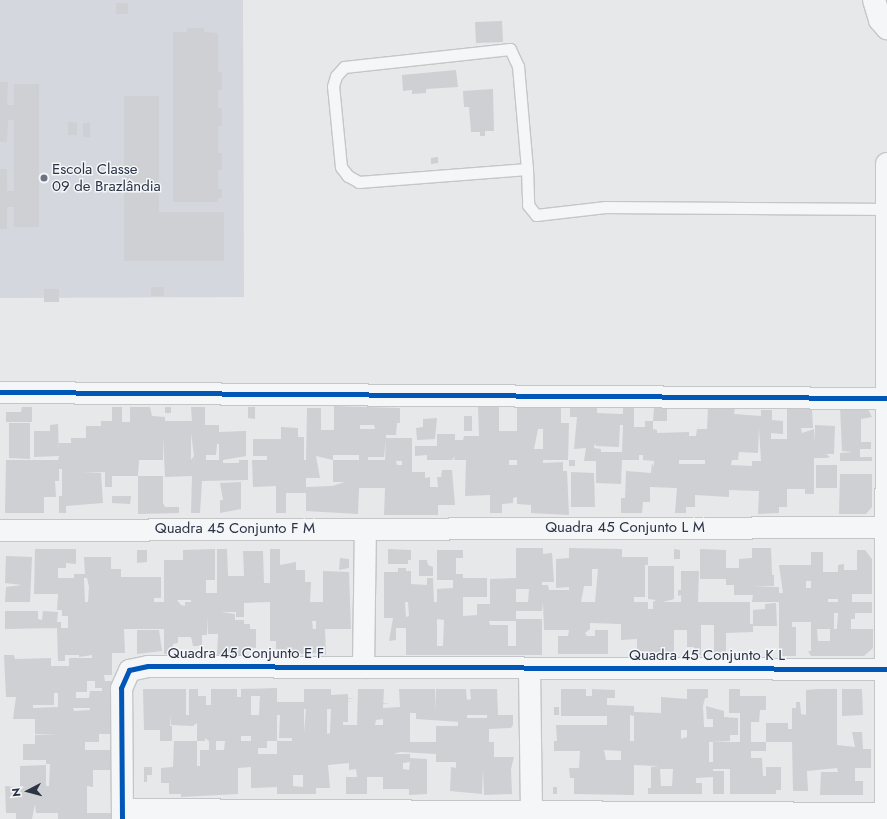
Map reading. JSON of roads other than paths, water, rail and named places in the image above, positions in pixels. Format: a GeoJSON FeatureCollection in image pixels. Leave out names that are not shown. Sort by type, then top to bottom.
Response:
{"type":"FeatureCollection","features":[{"type":"Feature","properties":{"kind":"street"},"geometry":{"type":"LineString","coordinates":[[874,0],[880,20],[887,28]]}},
{"type":"Feature","properties":{"kind":"street"},"geometry":{"type":"LineString","coordinates":[[122,814],[451,815],[531,812],[886,816],[887,164]]}},
{"type":"Feature","properties":{"kind":"street"},"geometry":{"type":"LineString","coordinates":[[1,391],[886,398]]}},
{"type":"Feature","properties":{"kind":"street","name":"Quadra 45 Conjunto L M"},"geometry":{"type":"LineString","coordinates":[[365,529],[886,527]]}},
{"type":"Feature","properties":{"kind":"street"},"geometry":{"type":"LineString","coordinates":[[363,667],[365,529]]}},
{"type":"Feature","properties":{"kind":"street","name":"Quadra 45 Conjunto F M"},"geometry":{"type":"LineString","coordinates":[[0,530],[365,529]]}},
{"type":"Feature","properties":{"kind":"street","name":"Quadra 45 Conjunto E F"},"geometry":{"type":"LineString","coordinates":[[122,814],[121,688],[129,670],[148,666],[529,668]]}},
{"type":"Feature","properties":{"kind":"street"},"geometry":{"type":"LineString","coordinates":[[529,668],[531,812]]}},
{"type":"Feature","properties":{"kind":"street","name":"Quadra 45 Conjunto K L"},"geometry":{"type":"LineString","coordinates":[[529,668],[886,669]]}},
{"type":"Feature","properties":{"kind":"lane"},"geometry":{"type":"LineString","coordinates":[[527,169],[359,182],[348,176],[340,167],[333,86],[336,76],[344,67],[510,49],[518,66],[527,169],[528,205],[536,215],[606,207],[887,208]]}},
{"type":"Feature","properties":{"kind":"place","name":"Escola Classe 09 de Brazlândia"},"geometry":{"type":"Point","coordinates":[44,178]}}]}
